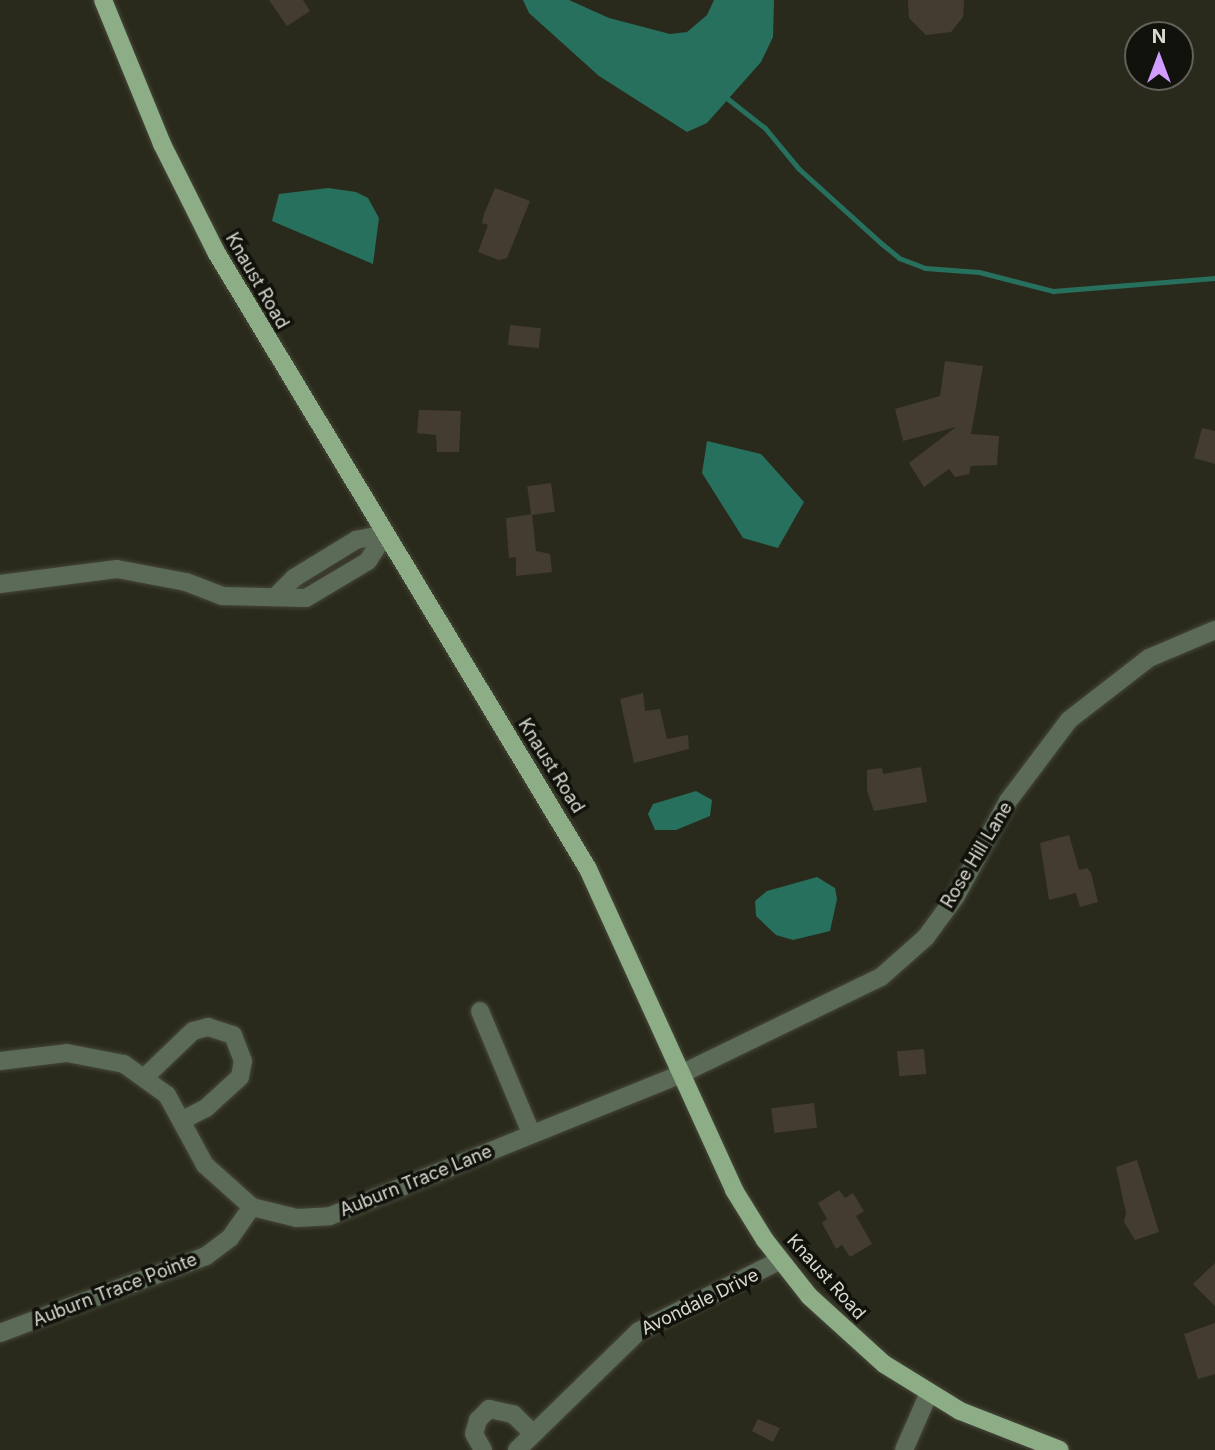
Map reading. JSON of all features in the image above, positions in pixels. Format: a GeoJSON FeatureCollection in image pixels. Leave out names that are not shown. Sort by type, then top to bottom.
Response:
{"type":"FeatureCollection","features":[{"type":"Feature","properties":{"kind":"main road","name":"Knaust Road"},"geometry":{"type":"LineString","coordinates":[[103,0],[162,144],[210,241],[588,869],[734,1190],[779,1261],[856,1341],[929,1393],[990,1425],[1060,1450]]}},
{"type":"Feature","properties":{"kind":"street"},"geometry":{"type":"LineString","coordinates":[[0,584],[117,569],[186,582],[222,596],[277,595],[306,598],[368,561],[385,534]]}},
{"type":"Feature","properties":{"kind":"street","name":"Rose Hill Lane"},"geometry":{"type":"LineString","coordinates":[[681,1074],[835,1003],[881,976],[926,937],[956,896],[1008,802],[1069,720],[1149,658],[1215,630]]}},
{"type":"Feature","properties":{"kind":"street"},"geometry":{"type":"LineString","coordinates":[[480,1011],[531,1133]]}},
{"type":"Feature","properties":{"kind":"street"},"geometry":{"type":"LineString","coordinates":[[146,1076],[193,1031],[208,1027],[233,1035],[243,1061],[240,1077],[206,1108],[182,1120]]}},
{"type":"Feature","properties":{"kind":"street","name":"Auburn Trace Lane"},"geometry":{"type":"LineString","coordinates":[[0,1061],[78,1054],[124,1064],[146,1076],[167,1095],[205,1165],[252,1207],[297,1218],[330,1216],[681,1074]]}},
{"type":"Feature","properties":{"kind":"street","name":"Auburn Trace Pointe"},"geometry":{"type":"LineString","coordinates":[[0,1333],[206,1256],[230,1238],[252,1207]]}},
{"type":"Feature","properties":{"kind":"street","name":"Avondale Drive"},"geometry":{"type":"LineString","coordinates":[[517,1450],[639,1331],[779,1261]]}},
{"type":"Feature","properties":{"kind":"street"},"geometry":{"type":"LineString","coordinates":[[904,1450],[929,1393]]}},
{"type":"Feature","properties":{"kind":"street"},"geometry":{"type":"LineString","coordinates":[[483,1450],[474,1434],[478,1420],[489,1409],[513,1414],[533,1433]]}},
{"type":"Feature","properties":{"kind":"water"},"geometry":{"type":"Polygon","coordinates":[[[523,0],[569,0],[609,18],[670,34],[687,32],[707,15],[714,0],[774,0],[773,37],[761,62],[707,123],[687,132],[599,76],[529,13],[523,0]]]}},
{"type":"Feature","properties":{"kind":"water"},"geometry":{"type":"Polygon","coordinates":[[[328,188],[356,192],[368,198],[379,218],[373,264],[272,221],[279,194],[328,188]]]}},
{"type":"Feature","properties":{"kind":"water"},"geometry":{"type":"Polygon","coordinates":[[[707,441],[761,454],[804,502],[778,548],[743,538],[702,473],[707,441]]]}},
{"type":"Feature","properties":{"kind":"water"},"geometry":{"type":"Polygon","coordinates":[[[696,791],[712,800],[710,816],[676,830],[655,830],[648,814],[653,804],[696,791]]]}},
{"type":"Feature","properties":{"kind":"water"},"geometry":{"type":"Polygon","coordinates":[[[817,877],[835,888],[837,899],[830,931],[793,940],[776,935],[756,916],[755,901],[767,891],[817,877]]]}},
{"type":"Feature","properties":{"kind":"building"},"geometry":{"type":"Polygon","coordinates":[[[269,0],[303,0],[310,11],[287,26],[269,0]]]}},
{"type":"Feature","properties":{"kind":"building"},"geometry":{"type":"Polygon","coordinates":[[[908,0],[964,0],[963,17],[951,32],[926,35],[909,18],[908,0]]]}},
{"type":"Feature","properties":{"kind":"building"},"geometry":{"type":"Polygon","coordinates":[[[495,188],[530,201],[507,258],[499,260],[478,252],[488,225],[482,223],[484,214],[495,188]]]}},
{"type":"Feature","properties":{"kind":"building"},"geometry":{"type":"Polygon","coordinates":[[[510,325],[541,328],[539,348],[508,345],[510,325]]]}},
{"type":"Feature","properties":{"kind":"building"},"geometry":{"type":"Polygon","coordinates":[[[945,361],[983,366],[971,434],[999,436],[997,465],[971,466],[969,474],[955,477],[949,469],[924,487],[909,463],[956,427],[903,441],[895,409],[940,396],[945,361]]]}},
{"type":"Feature","properties":{"kind":"building"},"geometry":{"type":"Polygon","coordinates":[[[419,410],[461,411],[459,452],[437,452],[436,435],[417,433],[419,410]]]}},
{"type":"Feature","properties":{"kind":"building"},"geometry":{"type":"Polygon","coordinates":[[[1202,428],[1215,431],[1215,464],[1194,458],[1202,428]]]}},
{"type":"Feature","properties":{"kind":"building"},"geometry":{"type":"Polygon","coordinates":[[[551,483],[555,512],[531,515],[527,486],[551,483]]]}},
{"type":"Feature","properties":{"kind":"building"},"geometry":{"type":"Polygon","coordinates":[[[532,514],[536,551],[550,554],[552,572],[516,576],[516,557],[509,558],[506,518],[532,514]]]}},
{"type":"Feature","properties":{"kind":"building"},"geometry":{"type":"Polygon","coordinates":[[[643,693],[645,711],[660,709],[667,739],[688,735],[689,749],[634,763],[620,699],[643,693]]]}},
{"type":"Feature","properties":{"kind":"building"},"geometry":{"type":"Polygon","coordinates":[[[921,767],[927,802],[874,811],[867,791],[867,770],[882,768],[883,774],[921,767]]]}},
{"type":"Feature","properties":{"kind":"building"},"geometry":{"type":"Polygon","coordinates":[[[1069,835],[1079,870],[1087,868],[1091,873],[1098,902],[1080,907],[1076,893],[1049,900],[1040,843],[1069,835]]]}},
{"type":"Feature","properties":{"kind":"building"},"geometry":{"type":"Polygon","coordinates":[[[924,1049],[926,1074],[899,1076],[897,1051],[924,1049]]]}},
{"type":"Feature","properties":{"kind":"building"},"geometry":{"type":"Polygon","coordinates":[[[814,1103],[817,1128],[774,1133],[771,1108],[814,1103]]]}},
{"type":"Feature","properties":{"kind":"building"},"geometry":{"type":"Polygon","coordinates":[[[1137,1160],[1159,1232],[1135,1240],[1124,1222],[1126,1213],[1116,1167],[1137,1160]]]}},
{"type":"Feature","properties":{"kind":"building"},"geometry":{"type":"Polygon","coordinates":[[[839,1190],[845,1198],[853,1193],[864,1211],[856,1216],[872,1244],[850,1257],[842,1245],[836,1249],[822,1223],[827,1219],[818,1203],[839,1190]]]}},
{"type":"Feature","properties":{"kind":"building"},"geometry":{"type":"Polygon","coordinates":[[[1215,1263],[1215,1306],[1193,1284],[1215,1263]]]}},
{"type":"Feature","properties":{"kind":"building"},"geometry":{"type":"Polygon","coordinates":[[[1215,1323],[1215,1374],[1198,1379],[1184,1334],[1215,1323]]]}},
{"type":"Feature","properties":{"kind":"building"},"geometry":{"type":"Polygon","coordinates":[[[758,1419],[780,1428],[773,1442],[752,1431],[758,1419]]]}},
{"type":"Feature","properties":{"kind":"waterway"},"geometry":{"type":"LineString","coordinates":[[728,99],[765,128],[799,169],[882,244],[899,258],[925,268],[979,272],[1053,291],[1215,278]]}}]}
